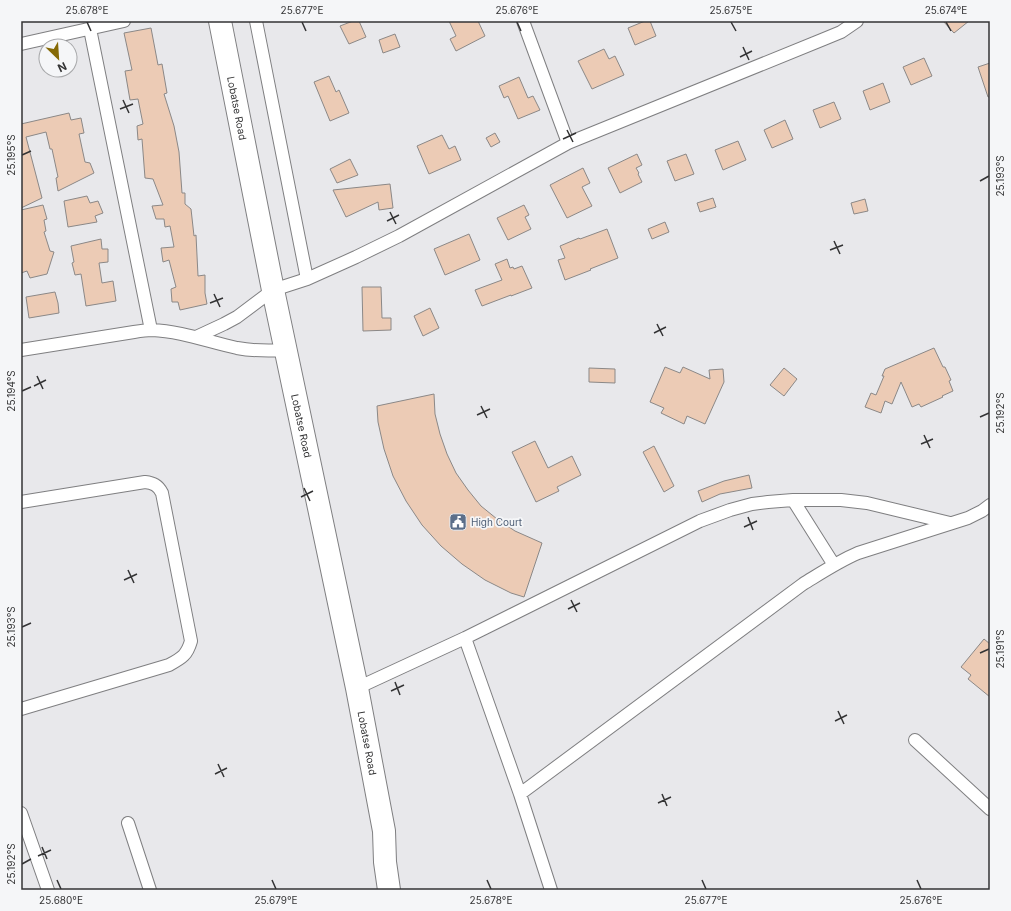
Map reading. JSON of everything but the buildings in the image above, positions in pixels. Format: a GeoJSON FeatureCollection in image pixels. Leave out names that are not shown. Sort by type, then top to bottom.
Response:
{"type":"FeatureCollection","features":[{"type":"Feature","properties":{"kind":"highway","name":"Lobatse Road"},"geometry":{"type":"LineString","coordinates":[[220,21],[273,290],[357,688],[384,831],[385,862],[389,890]]}},
{"type":"Feature","properties":{"kind":"highway","name":"Lobatse Road"},"geometry":{"type":"LineString","coordinates":[[384,831],[396,863],[401,890]]}},
{"type":"Feature","properties":{"kind":"street"},"geometry":{"type":"LineString","coordinates":[[21,44],[124,21]]}},
{"type":"Feature","properties":{"kind":"street"},"geometry":{"type":"LineString","coordinates":[[256,21],[307,278]]}},
{"type":"Feature","properties":{"kind":"street"},"geometry":{"type":"LineString","coordinates":[[523,21],[568,142]]}},
{"type":"Feature","properties":{"kind":"street"},"geometry":{"type":"LineString","coordinates":[[196,337],[237,317],[273,290],[307,278],[356,257],[399,236],[568,142],[841,32],[857,21]]}},
{"type":"Feature","properties":{"kind":"street"},"geometry":{"type":"LineString","coordinates":[[90,29],[150,330]]}},
{"type":"Feature","properties":{"kind":"street"},"geometry":{"type":"LineString","coordinates":[[21,350],[150,330],[165,331],[196,337],[238,348],[265,351],[286,350]]}},
{"type":"Feature","properties":{"kind":"street"},"geometry":{"type":"LineString","coordinates":[[21,502],[145,482],[152,483],[157,486],[162,493],[191,641],[188,650],[180,659],[169,665],[21,709]]}},
{"type":"Feature","properties":{"kind":"street"},"geometry":{"type":"LineString","coordinates":[[357,688],[465,638],[709,517],[752,504],[793,500],[841,500],[866,503],[950,523]]}},
{"type":"Feature","properties":{"kind":"street"},"geometry":{"type":"LineString","coordinates":[[793,500],[834,565]]}},
{"type":"Feature","properties":{"kind":"street"},"geometry":{"type":"LineString","coordinates":[[520,794],[803,584],[848,557],[968,518],[990,505]]}},
{"type":"Feature","properties":{"kind":"street"},"geometry":{"type":"LineString","coordinates":[[465,638],[520,794],[551,890]]}},
{"type":"Feature","properties":{"kind":"street"},"geometry":{"type":"LineString","coordinates":[[915,740],[990,808]]}},
{"type":"Feature","properties":{"kind":"street"},"geometry":{"type":"LineString","coordinates":[[21,814],[48,890]]}},
{"type":"Feature","properties":{"kind":"street"},"geometry":{"type":"LineString","coordinates":[[128,823],[150,890]]}},
{"type":"Feature","properties":{"kind":"place","name":"High Court"},"geometry":{"type":"Point","coordinates":[458,522]}}]}
